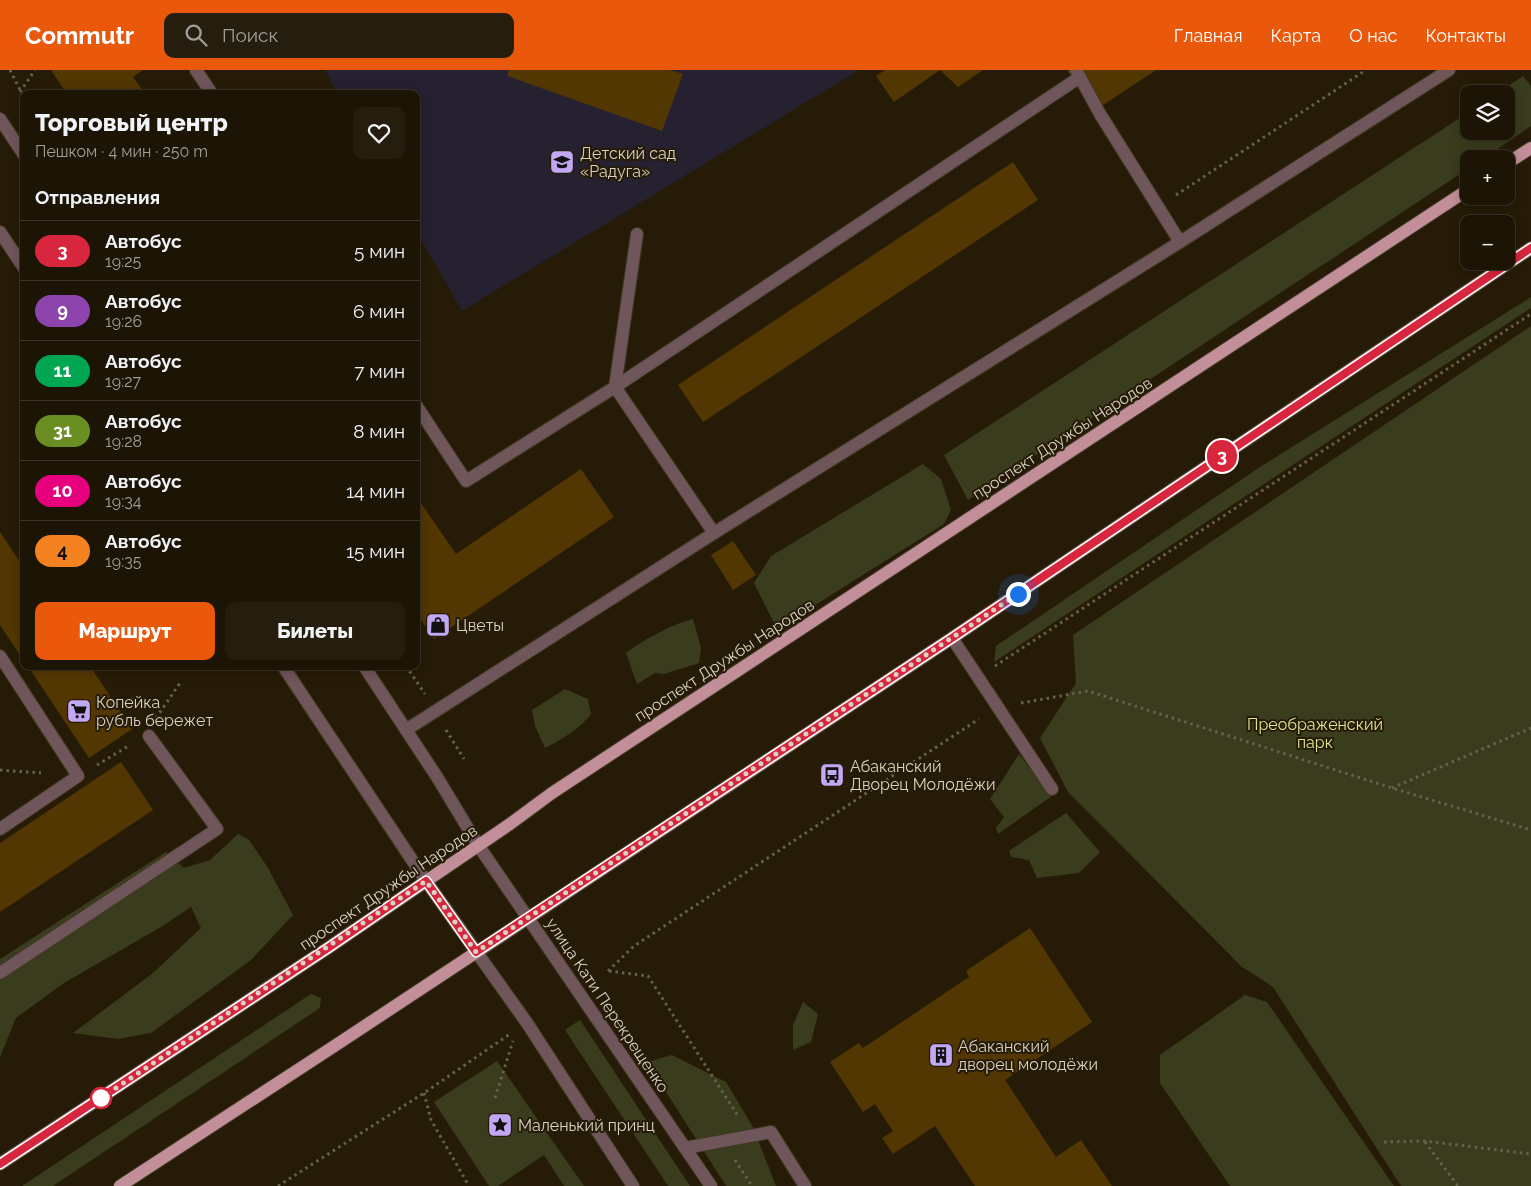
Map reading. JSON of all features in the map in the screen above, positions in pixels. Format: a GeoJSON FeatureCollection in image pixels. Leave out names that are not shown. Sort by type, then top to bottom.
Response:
{"type":"FeatureCollection","features":[{"type":"Feature","properties":{"kind":"main road"},"geometry":{"type":"LineString","coordinates":[[1515,158],[1531,148]]}},
{"type":"Feature","properties":{"kind":"main road","name":"проспект Дружбы Народов"},"geometry":{"type":"LineString","coordinates":[[0,1164],[320,953],[552,793],[1460,195]]}},
{"type":"Feature","properties":{"kind":"main road"},"geometry":{"type":"LineString","coordinates":[[120,1186],[952,638],[1531,248]]}},
{"type":"Feature","properties":{"kind":"street"},"geometry":{"type":"LineString","coordinates":[[196,70],[209,90]]}},
{"type":"Feature","properties":{"kind":"street"},"geometry":{"type":"LineString","coordinates":[[406,730],[714,533],[1180,242],[1449,70]]}},
{"type":"Feature","properties":{"kind":"street"},"geometry":{"type":"LineString","coordinates":[[420,411],[466,481],[615,387],[1078,74],[1100,114],[1180,242]]}},
{"type":"Feature","properties":{"kind":"street"},"geometry":{"type":"LineString","coordinates":[[0,119],[20,149]]}},
{"type":"Feature","properties":{"kind":"street"},"geometry":{"type":"LineString","coordinates":[[637,234],[615,387],[714,533]]}},
{"type":"Feature","properties":{"kind":"street"},"geometry":{"type":"LineString","coordinates":[[1,236],[20,262]]}},
{"type":"Feature","properties":{"kind":"street"},"geometry":{"type":"LineString","coordinates":[[952,638],[1052,789]]}},
{"type":"Feature","properties":{"kind":"street"},"geometry":{"type":"LineString","coordinates":[[0,656],[78,776],[0,829]]}},
{"type":"Feature","properties":{"kind":"street"},"geometry":{"type":"LineString","coordinates":[[287,670],[426,881],[527,1023],[633,1186]]}},
{"type":"Feature","properties":{"kind":"street","name":"улица Кати Перекрещенко"},"geometry":{"type":"LineString","coordinates":[[367,670],[478,845],[711,1186]]}},
{"type":"Feature","properties":{"kind":"street"},"geometry":{"type":"LineString","coordinates":[[0,973],[217,829],[149,736]]}},
{"type":"Feature","properties":{"kind":"street"},"geometry":{"type":"LineString","coordinates":[[685,1148],[771,1132],[805,1186]]}},
{"type":"Feature","properties":{"kind":"path"},"geometry":{"type":"LineString","coordinates":[[10,70],[20,92]]}},
{"type":"Feature","properties":{"kind":"path"},"geometry":{"type":"LineString","coordinates":[[21,90],[35,70]]}},
{"type":"Feature","properties":{"kind":"path"},"geometry":{"type":"LineString","coordinates":[[1158,208],[1366,70]]}},
{"type":"Feature","properties":{"kind":"path"},"geometry":{"type":"LineString","coordinates":[[978,677],[1531,314]]}},
{"type":"Feature","properties":{"kind":"path"},"geometry":{"type":"LineString","coordinates":[[750,1136],[648,976],[608,970],[634,946],[998,707],[1088,691],[1392,788],[1531,830]]}},
{"type":"Feature","properties":{"kind":"path"},"geometry":{"type":"LineString","coordinates":[[1392,788],[1531,728]]}},
{"type":"Feature","properties":{"kind":"path"},"geometry":{"type":"LineString","coordinates":[[278,1186],[424,1093],[516,1030]]}},
{"type":"Feature","properties":{"kind":"path"},"geometry":{"type":"LineString","coordinates":[[496,1098],[514,1038]]}},
{"type":"Feature","properties":{"kind":"path"},"geometry":{"type":"LineString","coordinates":[[424,1093],[431,1120],[469,1186]]}},
{"type":"Feature","properties":{"kind":"path"},"geometry":{"type":"LineString","coordinates":[[723,1141],[752,1186]]}},
{"type":"Feature","properties":{"kind":"path"},"geometry":{"type":"LineString","coordinates":[[1425,1141],[1458,1186]]}},
{"type":"Feature","properties":{"kind":"path"},"geometry":{"type":"LineString","coordinates":[[1384,1142],[1425,1141],[1531,1154]]}},
{"type":"Feature","properties":{"kind":"shaded area","name":"Детский сад «Радуга»"},"geometry":{"type":"Polygon","coordinates":[[[325,70],[859,70],[462,311],[420,238],[420,90],[336,90],[325,70]]]}},
{"type":"Feature","properties":{"kind":"green space"},"geometry":{"type":"Polygon","coordinates":[[[1523,76],[1531,86],[1531,126],[1515,137],[1515,85],[1510,85],[1523,76]]]}},
{"type":"Feature","properties":{"kind":"green space"},"geometry":{"type":"Polygon","coordinates":[[[1460,118],[1460,140],[1511,140],[1496,150],[1460,150],[1460,174],[968,500],[944,455],[1460,118]]]}},
{"type":"Feature","properties":{"kind":"green space"},"geometry":{"type":"Polygon","coordinates":[[[1531,297],[1531,308],[994,662],[996,646],[1257,469],[1531,297]]]}},
{"type":"Feature","properties":{"kind":"green space","name":"Преображенский парк"},"geometry":{"type":"Polygon","coordinates":[[[1531,326],[1531,1186],[1401,1186],[1273,987],[1242,967],[1068,792],[1040,738],[1076,683],[1073,635],[1531,326]]]}},
{"type":"Feature","properties":{"kind":"green space"},"geometry":{"type":"Polygon","coordinates":[[[923,464],[941,479],[951,510],[944,524],[777,629],[754,583],[771,556],[923,464]]]}},
{"type":"Feature","properties":{"kind":"green space"},"geometry":{"type":"Polygon","coordinates":[[[693,619],[701,648],[699,663],[664,674],[655,673],[637,684],[626,653],[658,633],[693,619]]]}},
{"type":"Feature","properties":{"kind":"green space"},"geometry":{"type":"Polygon","coordinates":[[[565,689],[588,699],[591,714],[570,733],[545,748],[535,726],[532,710],[565,689]]]}},
{"type":"Feature","properties":{"kind":"green space"},"geometry":{"type":"Polygon","coordinates":[[[1019,754],[1052,796],[998,834],[996,828],[1004,817],[990,799],[1019,754]]]}},
{"type":"Feature","properties":{"kind":"green space"},"geometry":{"type":"Polygon","coordinates":[[[1066,813],[1100,852],[1079,873],[1037,878],[1029,860],[1011,857],[1009,851],[1066,813]]]}},
{"type":"Feature","properties":{"kind":"green space"},"geometry":{"type":"Polygon","coordinates":[[[238,834],[249,840],[268,868],[293,915],[251,960],[151,1033],[118,1039],[73,1033],[153,973],[201,928],[191,907],[161,927],[64,983],[16,1018],[0,1057],[0,959],[166,852],[184,868],[210,860],[238,834]]]}},
{"type":"Feature","properties":{"kind":"green space"},"geometry":{"type":"Polygon","coordinates":[[[311,994],[321,998],[320,1008],[53,1186],[22,1186],[311,994]]]}},
{"type":"Feature","properties":{"kind":"green space"},"geometry":{"type":"Polygon","coordinates":[[[1245,995],[1267,1002],[1394,1186],[1230,1186],[1160,1083],[1160,1055],[1245,995]]]}},
{"type":"Feature","properties":{"kind":"green space"},"geometry":{"type":"Polygon","coordinates":[[[803,1002],[818,1014],[811,1042],[793,1050],[793,1025],[803,1002]]]}},
{"type":"Feature","properties":{"kind":"green space"},"geometry":{"type":"Polygon","coordinates":[[[580,1020],[690,1186],[668,1186],[565,1030],[580,1020]]]}},
{"type":"Feature","properties":{"kind":"green space"},"geometry":{"type":"Polygon","coordinates":[[[672,1055],[726,1082],[753,1127],[776,1186],[726,1186],[647,1062],[672,1055]]]}},
{"type":"Feature","properties":{"kind":"green space"},"geometry":{"type":"Polygon","coordinates":[[[497,1061],[584,1186],[564,1186],[544,1155],[498,1186],[489,1186],[434,1102],[497,1061]]]}},
{"type":"Feature","properties":{"kind":"building"},"geometry":{"type":"Polygon","coordinates":[[[51,70],[143,70],[133,77],[142,90],[64,90],[51,70]]]}},
{"type":"Feature","properties":{"kind":"building"},"geometry":{"type":"Polygon","coordinates":[[[509,70],[670,70],[683,74],[662,131],[507,76],[509,70]]]}},
{"type":"Feature","properties":{"kind":"building"},"geometry":{"type":"Polygon","coordinates":[[[885,70],[940,70],[894,102],[876,76],[885,70]]]}},
{"type":"Feature","properties":{"kind":"building"},"geometry":{"type":"Polygon","coordinates":[[[940,70],[983,70],[958,87],[940,70]]]}},
{"type":"Feature","properties":{"kind":"building"},"geometry":{"type":"Polygon","coordinates":[[[1067,70],[1156,70],[1094,111],[1067,70]]]}},
{"type":"Feature","properties":{"kind":"building"},"geometry":{"type":"Polygon","coordinates":[[[1013,162],[1038,200],[703,422],[678,385],[1013,162]]]}},
{"type":"Feature","properties":{"kind":"building"},"geometry":{"type":"Polygon","coordinates":[[[581,469],[614,517],[434,639],[420,618],[420,502],[456,554],[581,469]]]}},
{"type":"Feature","properties":{"kind":"building"},"geometry":{"type":"Polygon","coordinates":[[[0,532],[20,562],[20,655],[0,625],[0,532]]]}},
{"type":"Feature","properties":{"kind":"building"},"geometry":{"type":"Polygon","coordinates":[[[733,541],[756,575],[733,590],[711,555],[733,541]]]}},
{"type":"Feature","properties":{"kind":"building"},"geometry":{"type":"Polygon","coordinates":[[[31,670],[93,670],[132,729],[89,758],[31,670]]]}},
{"type":"Feature","properties":{"kind":"building"},"geometry":{"type":"Polygon","coordinates":[[[121,762],[153,810],[0,912],[0,843],[121,762]]]}},
{"type":"Feature","properties":{"kind":"building","name":"Абаканский дворец молодёжи"},"geometry":{"type":"Polygon","coordinates":[[[1030,928],[1092,1022],[1005,1080],[1056,1157],[1081,1140],[1112,1186],[975,1186],[935,1126],[893,1154],[882,1138],[893,1131],[875,1104],[863,1112],[830,1062],[859,1043],[863,1048],[969,977],[966,971],[1030,928]]]}},
{"type":"Feature","properties":{"kind":"bus line","name":"3"},"geometry":{"type":"LineString","coordinates":[[0,1164],[328,948],[426,881],[476,952],[952,638],[1531,248]]}},
{"type":"Feature","properties":{"kind":"place","name":"Детский сад «Радуга»"},"geometry":{"type":"Point","coordinates":[562,162]}},
{"type":"Feature","properties":{"kind":"place","name":"Цветы"},"geometry":{"type":"Point","coordinates":[438,625]}},
{"type":"Feature","properties":{"kind":"place","name":"Копейка рубль бережет"},"geometry":{"type":"Point","coordinates":[79,711]}},
{"type":"Feature","properties":{"kind":"place","name":"Абаканский Дворец Молодёжи"},"geometry":{"type":"Point","coordinates":[832,775]}},
{"type":"Feature","properties":{"kind":"place","name":"Абаканский дворец молодёжи"},"geometry":{"type":"Point","coordinates":[941,1055]}},
{"type":"Feature","properties":{"kind":"place","name":"Маленький принц"},"geometry":{"type":"Point","coordinates":[500,1125]}},
{"type":"Feature","properties":{"kind":"route"},"geometry":{"type":"LineString","coordinates":[[101,1098],[426,881],[476,952],[1018,594]]}}]}
